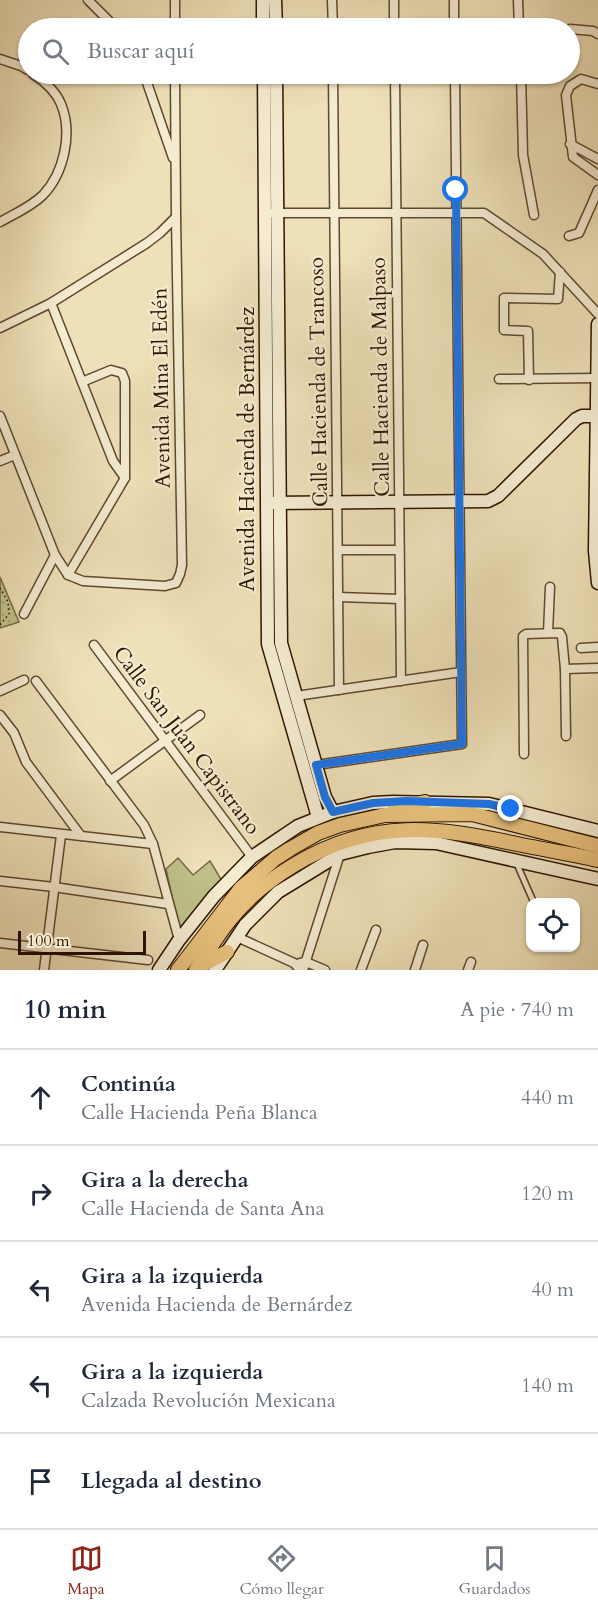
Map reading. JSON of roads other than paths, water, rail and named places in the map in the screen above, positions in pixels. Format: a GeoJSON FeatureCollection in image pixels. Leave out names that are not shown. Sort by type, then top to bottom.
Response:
{"type":"FeatureCollection","features":[{"type":"Feature","properties":{"kind":"main road"},"geometry":{"type":"LineString","coordinates":[[181,965],[241,888],[276,858],[318,833],[425,802]]}},
{"type":"Feature","properties":{"kind":"main road"},"geometry":{"type":"LineString","coordinates":[[367,818],[398,815],[472,814],[598,846]]}},
{"type":"Feature","properties":{"kind":"main road"},"geometry":{"type":"LineString","coordinates":[[197,969],[229,921],[261,887],[304,859],[350,838],[392,831],[445,831],[598,860]]}},
{"type":"Feature","properties":{"kind":"main road"},"geometry":{"type":"LineString","coordinates":[[197,969],[227,952]]}},
{"type":"Feature","properties":{"kind":"street"},"geometry":{"type":"LineString","coordinates":[[88,0],[106,18]]}},
{"type":"Feature","properties":{"kind":"street"},"geometry":{"type":"LineString","coordinates":[[175,0],[175,18]]}},
{"type":"Feature","properties":{"kind":"street"},"geometry":{"type":"LineString","coordinates":[[263,0],[263,18]]}},
{"type":"Feature","properties":{"kind":"street"},"geometry":{"type":"LineString","coordinates":[[275,0],[276,18]]}},
{"type":"Feature","properties":{"kind":"street"},"geometry":{"type":"LineString","coordinates":[[332,0],[333,18]]}},
{"type":"Feature","properties":{"kind":"street"},"geometry":{"type":"LineString","coordinates":[[394,0],[394,18]]}},
{"type":"Feature","properties":{"kind":"street"},"geometry":{"type":"LineString","coordinates":[[454,0],[454,18]]}},
{"type":"Feature","properties":{"kind":"street"},"geometry":{"type":"LineString","coordinates":[[518,0],[519,18]]}},
{"type":"Feature","properties":{"kind":"street"},"geometry":{"type":"LineString","coordinates":[[580,30],[598,34]]}},
{"type":"Feature","properties":{"kind":"street"},"geometry":{"type":"LineString","coordinates":[[0,59],[18,65]]}},
{"type":"Feature","properties":{"kind":"street"},"geometry":{"type":"LineString","coordinates":[[580,80],[593,81],[598,84]]}},
{"type":"Feature","properties":{"kind":"street"},"geometry":{"type":"LineString","coordinates":[[0,222],[42,196],[59,172],[66,125],[61,104],[45,84]]}},
{"type":"Feature","properties":{"kind":"street"},"geometry":{"type":"LineString","coordinates":[[147,84],[176,167]]}},
{"type":"Feature","properties":{"kind":"street","name":"Avenida Mina El Edén"},"geometry":{"type":"LineString","coordinates":[[65,572],[83,581],[165,586],[176,583],[180,574],[182,542],[175,84]]}},
{"type":"Feature","properties":{"kind":"street","name":"Avenida Hacienda de Bernárdez"},"geometry":{"type":"LineString","coordinates":[[265,84],[272,213]]}},
{"type":"Feature","properties":{"kind":"street","name":"Avenida Hacienda de Bernárdez"},"geometry":{"type":"LineString","coordinates":[[276,84],[272,213],[272,503],[268,644],[318,817]]}},
{"type":"Feature","properties":{"kind":"street","name":"Calle Hacienda de Trancoso"},"geometry":{"type":"LineString","coordinates":[[333,84],[339,690]]}},
{"type":"Feature","properties":{"kind":"street","name":"Calle Hacienda de Malpaso"},"geometry":{"type":"LineString","coordinates":[[395,84],[401,681]]}},
{"type":"Feature","properties":{"kind":"street"},"geometry":{"type":"LineString","coordinates":[[316,765],[462,744],[455,84]]}},
{"type":"Feature","properties":{"kind":"street"},"geometry":{"type":"LineString","coordinates":[[521,84],[523,155],[534,215]]}},
{"type":"Feature","properties":{"kind":"street"},"geometry":{"type":"LineString","coordinates":[[573,84],[570,86],[566,96],[573,157],[598,175]]}},
{"type":"Feature","properties":{"kind":"street"},"geometry":{"type":"LineString","coordinates":[[570,144],[598,159]]}},
{"type":"Feature","properties":{"kind":"street"},"geometry":{"type":"LineString","coordinates":[[569,236],[579,233],[598,190]]}},
{"type":"Feature","properties":{"kind":"street"},"geometry":{"type":"LineString","coordinates":[[272,213],[484,213],[543,254],[598,314]]}},
{"type":"Feature","properties":{"kind":"street"},"geometry":{"type":"LineString","coordinates":[[0,328],[51,303],[147,243],[176,216]]}},
{"type":"Feature","properties":{"kind":"street"},"geometry":{"type":"LineString","coordinates":[[529,380],[528,331],[504,330],[504,298],[558,299],[560,272]]}},
{"type":"Feature","properties":{"kind":"street"},"geometry":{"type":"LineString","coordinates":[[51,303],[113,461],[125,478]]}},
{"type":"Feature","properties":{"kind":"street"},"geometry":{"type":"LineString","coordinates":[[598,324],[598,583]]}},
{"type":"Feature","properties":{"kind":"street"},"geometry":{"type":"LineString","coordinates":[[0,416],[55,555],[65,572],[125,478],[125,381],[122,373],[111,370],[82,382]]}},
{"type":"Feature","properties":{"kind":"street"},"geometry":{"type":"LineString","coordinates":[[499,379],[597,378]]}},
{"type":"Feature","properties":{"kind":"street"},"geometry":{"type":"LineString","coordinates":[[272,503],[488,501],[498,496],[576,419],[582,416],[597,417]]}},
{"type":"Feature","properties":{"kind":"street"},"geometry":{"type":"LineString","coordinates":[[0,462],[15,455]]}},
{"type":"Feature","properties":{"kind":"street","name":"Avenida Hacienda de Bernárdez"},"geometry":{"type":"LineString","coordinates":[[272,503],[281,643],[325,797],[333,812]]}},
{"type":"Feature","properties":{"kind":"street"},"geometry":{"type":"LineString","coordinates":[[338,550],[399,550]]}},
{"type":"Feature","properties":{"kind":"street"},"geometry":{"type":"LineString","coordinates":[[24,614],[55,555]]}},
{"type":"Feature","properties":{"kind":"street"},"geometry":{"type":"LineString","coordinates":[[548,633],[550,587]]}},
{"type":"Feature","properties":{"kind":"street"},"geometry":{"type":"LineString","coordinates":[[338,597],[400,599]]}},
{"type":"Feature","properties":{"kind":"street"},"geometry":{"type":"LineString","coordinates":[[524,754],[523,636],[560,633],[562,637],[566,736]]}},
{"type":"Feature","properties":{"kind":"street","name":"Calle San Juan Capistrano"},"geometry":{"type":"LineString","coordinates":[[94,645],[252,856]]}},
{"type":"Feature","properties":{"kind":"street"},"geometry":{"type":"LineString","coordinates":[[581,648],[598,647]]}},
{"type":"Feature","properties":{"kind":"street"},"geometry":{"type":"LineString","coordinates":[[565,669],[598,668]]}},
{"type":"Feature","properties":{"kind":"street"},"geometry":{"type":"LineString","coordinates":[[296,696],[461,672]]}},
{"type":"Feature","properties":{"kind":"street"},"geometry":{"type":"LineString","coordinates":[[0,691],[24,680]]}},
{"type":"Feature","properties":{"kind":"street"},"geometry":{"type":"LineString","coordinates":[[36,681],[144,825],[153,844],[179,940]]}},
{"type":"Feature","properties":{"kind":"street"},"geometry":{"type":"LineString","coordinates":[[110,781],[200,714]]}},
{"type":"Feature","properties":{"kind":"street"},"geometry":{"type":"LineString","coordinates":[[0,715],[14,733],[26,762],[81,836]]}},
{"type":"Feature","properties":{"kind":"street"},"geometry":{"type":"LineString","coordinates":[[159,970],[213,896],[252,856],[298,826],[333,812],[373,803],[489,804],[598,831]]}},
{"type":"Feature","properties":{"kind":"street"},"geometry":{"type":"LineString","coordinates":[[576,825],[598,825]]}},
{"type":"Feature","properties":{"kind":"street"},"geometry":{"type":"LineString","coordinates":[[0,827],[153,844]]}},
{"type":"Feature","properties":{"kind":"street"},"geometry":{"type":"LineString","coordinates":[[44,970],[61,835]]}},
{"type":"Feature","properties":{"kind":"street"},"geometry":{"type":"LineString","coordinates":[[215,970],[245,925],[278,892],[340,854],[395,842],[436,843],[598,879]]}},
{"type":"Feature","properties":{"kind":"street"},"geometry":{"type":"LineString","coordinates":[[301,966],[340,854]]}},
{"type":"Feature","properties":{"kind":"street"},"geometry":{"type":"LineString","coordinates":[[0,881],[168,904]]}},
{"type":"Feature","properties":{"kind":"street"},"geometry":{"type":"LineString","coordinates":[[361,970],[376,930]]}},
{"type":"Feature","properties":{"kind":"street"},"geometry":{"type":"LineString","coordinates":[[237,937],[301,966],[325,970]]}},
{"type":"Feature","properties":{"kind":"street"},"geometry":{"type":"LineString","coordinates":[[0,943],[148,960]]}},
{"type":"Feature","properties":{"kind":"street"},"geometry":{"type":"LineString","coordinates":[[415,970],[423,945]]}},
{"type":"Feature","properties":{"kind":"lane"},"geometry":{"type":"LineString","coordinates":[[515,859],[532,898]]}}]}
